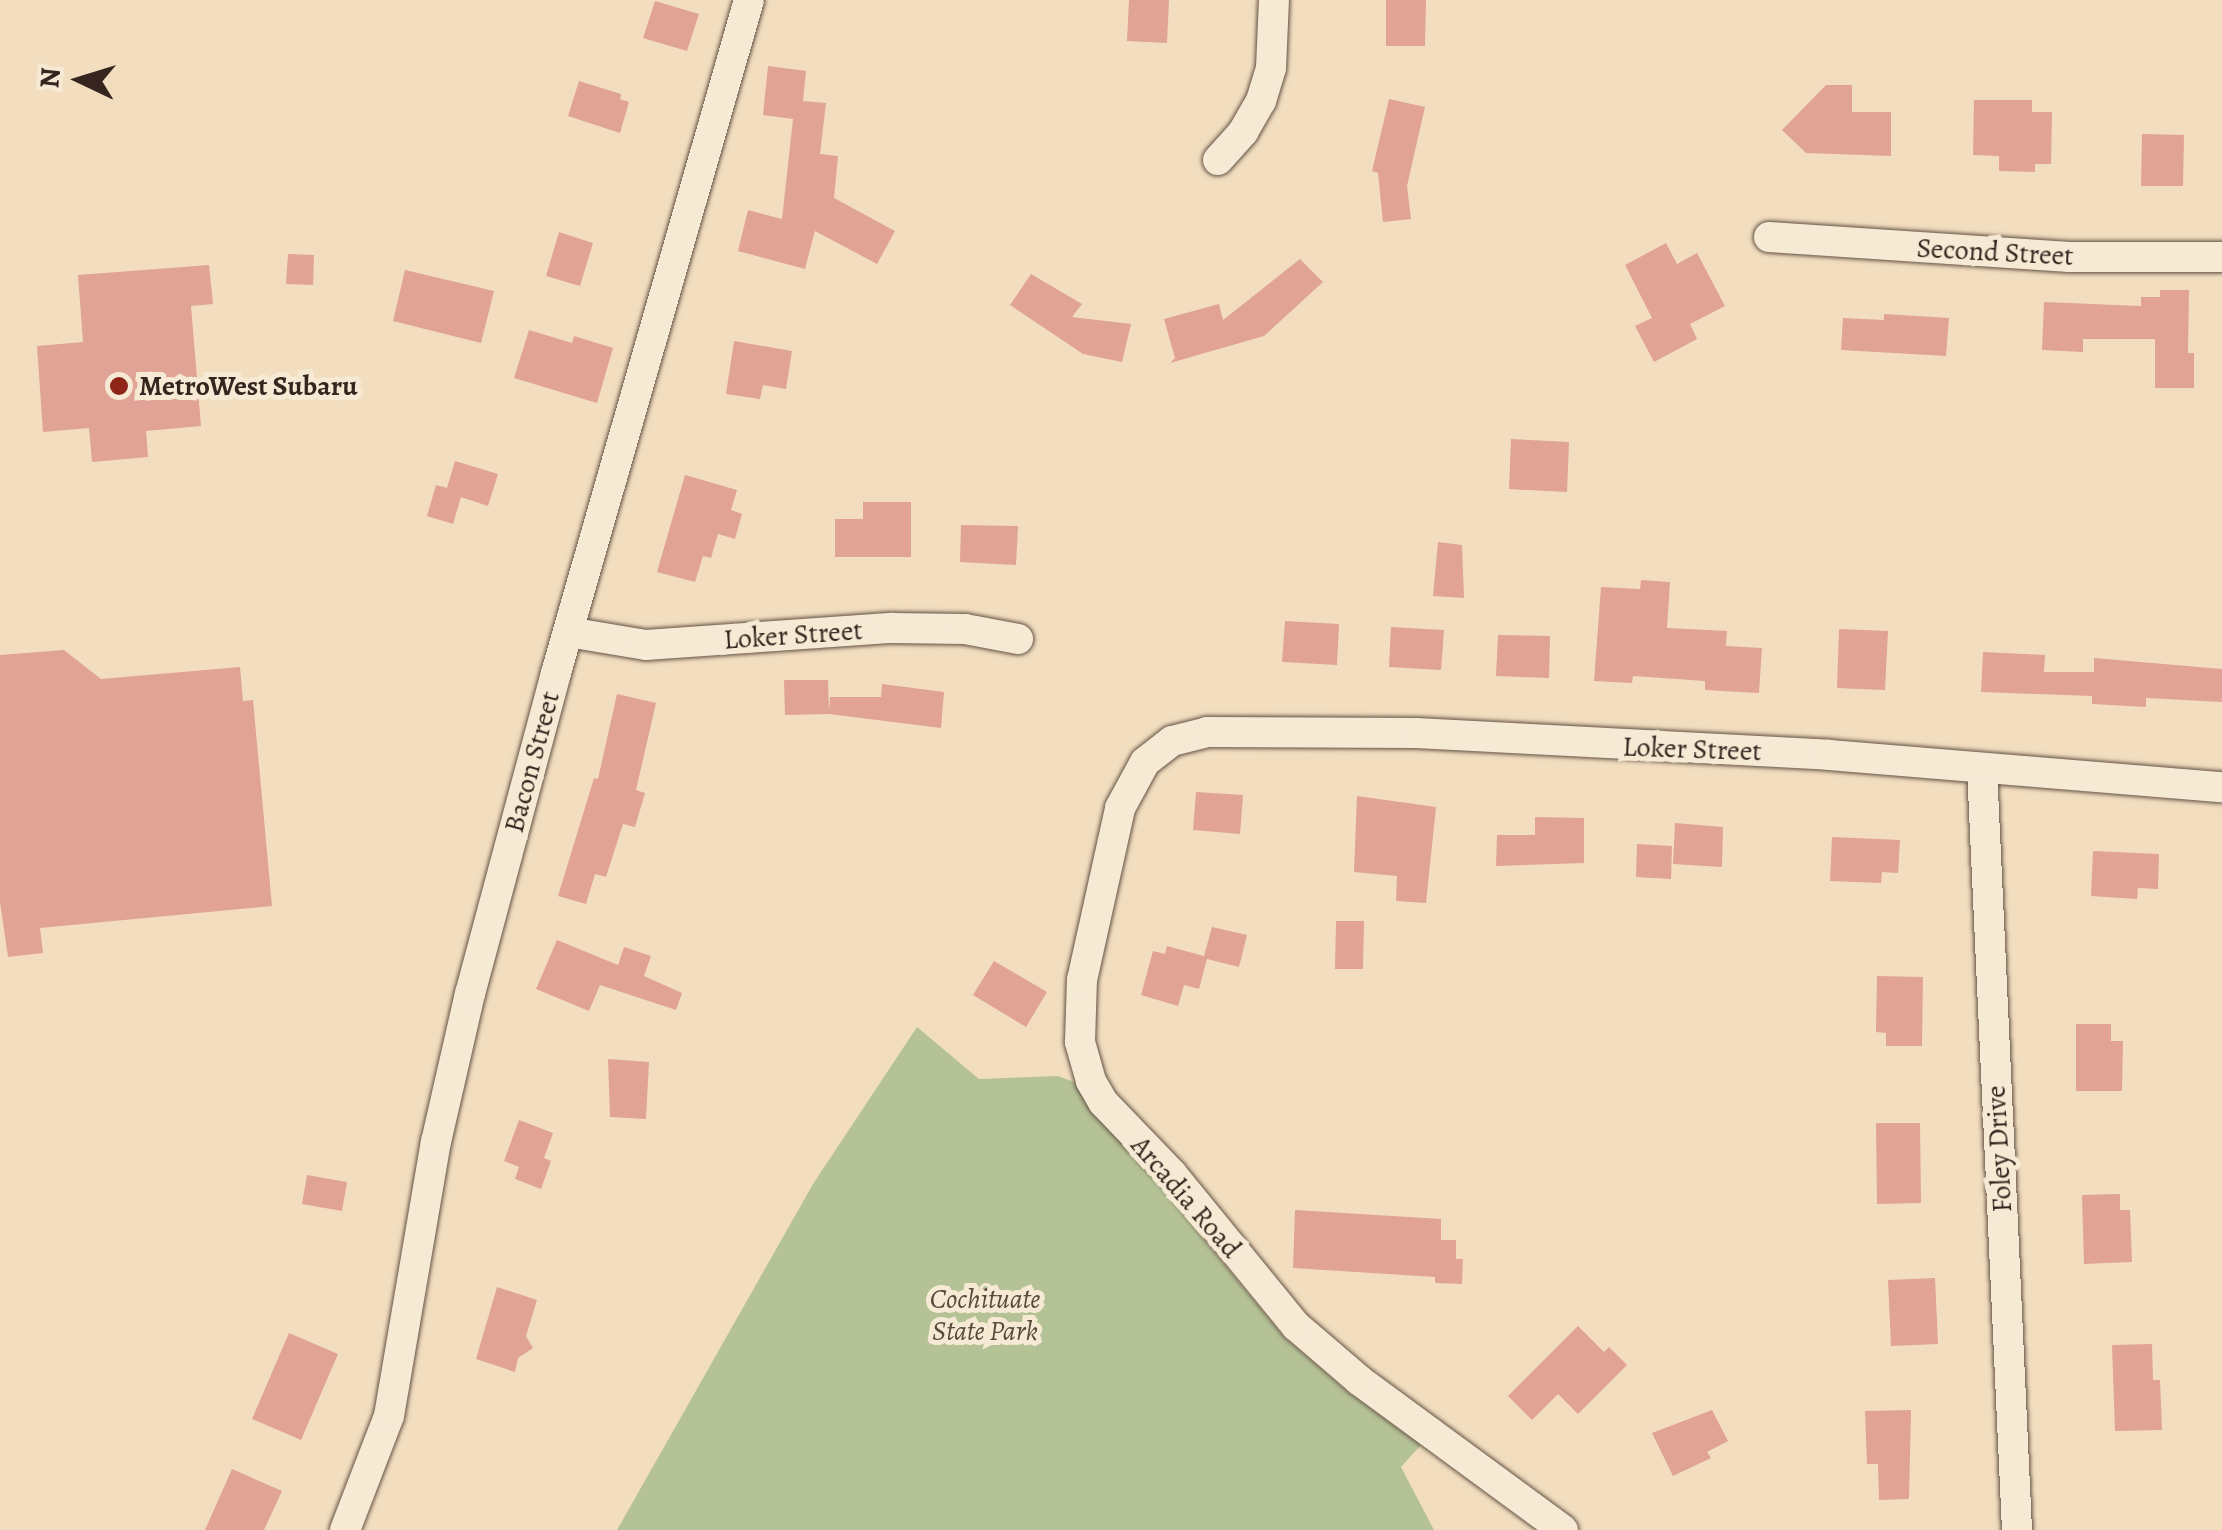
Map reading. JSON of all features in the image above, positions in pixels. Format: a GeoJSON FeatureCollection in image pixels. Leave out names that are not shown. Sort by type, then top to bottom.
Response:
{"type":"FeatureCollection","features":[{"type":"Feature","properties":{"kind":"street","name":"Bacon Street"},"geometry":{"type":"LineString","coordinates":[[345,1530],[388,1416],[458,1042],[568,632],[749,0]]}},
{"type":"Feature","properties":{"kind":"street"},"geometry":{"type":"LineString","coordinates":[[1218,160],[1243,132],[1261,101],[1271,68],[1274,0]]}},
{"type":"Feature","properties":{"kind":"street","name":"Second Street"},"geometry":{"type":"LineString","coordinates":[[1769,237],[2069,257],[2222,257]]}},
{"type":"Feature","properties":{"kind":"street","name":"Loker Street"},"geometry":{"type":"LineString","coordinates":[[568,632],[646,645],[892,628],[980,631],[1018,639]]}},
{"type":"Feature","properties":{"kind":"street","name":"Loker Street"},"geometry":{"type":"LineString","coordinates":[[1164,746],[1183,737],[1223,731],[1416,733],[1830,754],[2222,787]]}},
{"type":"Feature","properties":{"kind":"street","name":"Arcadia Road"},"geometry":{"type":"LineString","coordinates":[[1164,746],[1138,771],[1126,792],[1086,957],[1079,1023],[1092,1081],[1104,1102],[1172,1174],[1296,1326],[1359,1380],[1467,1455],[1563,1530]]}},
{"type":"Feature","properties":{"kind":"street","name":"Foley Drive"},"geometry":{"type":"LineString","coordinates":[[1982,768],[2016,1530]]}},
{"type":"Feature","properties":{"kind":"green space","name":"Cochituate State Park"},"geometry":{"type":"Polygon","coordinates":[[[917,1027],[979,1079],[1058,1076],[1074,1082],[1284,1337],[1349,1393],[1421,1445],[1401,1467],[1434,1530],[617,1530],[813,1184],[917,1027]]]}},
{"type":"Feature","properties":{"kind":"building"},"geometry":{"type":"Polygon","coordinates":[[[1129,0],[1169,0],[1167,43],[1127,41],[1129,0]]]}},
{"type":"Feature","properties":{"kind":"building"},"geometry":{"type":"Polygon","coordinates":[[[1386,0],[1426,0],[1425,46],[1386,46],[1386,0]]]}},
{"type":"Feature","properties":{"kind":"building"},"geometry":{"type":"Polygon","coordinates":[[[655,1],[699,14],[687,51],[643,38],[655,1]]]}},
{"type":"Feature","properties":{"kind":"building"},"geometry":{"type":"Polygon","coordinates":[[[768,66],[806,71],[803,101],[826,103],[820,154],[838,156],[834,198],[895,231],[877,264],[815,231],[805,269],[738,251],[748,210],[782,219],[793,119],[763,115],[768,66]]]}},
{"type":"Feature","properties":{"kind":"building"},"geometry":{"type":"Polygon","coordinates":[[[579,81],[621,94],[620,99],[629,102],[620,133],[568,116],[579,81]]]}},
{"type":"Feature","properties":{"kind":"building"},"geometry":{"type":"Polygon","coordinates":[[[1826,85],[1852,85],[1852,112],[1891,112],[1891,156],[1806,153],[1782,130],[1826,85]]]}},
{"type":"Feature","properties":{"kind":"building"},"geometry":{"type":"Polygon","coordinates":[[[1389,99],[1425,107],[1407,186],[1411,219],[1383,222],[1378,173],[1372,171],[1389,99]]]}},
{"type":"Feature","properties":{"kind":"building"},"geometry":{"type":"Polygon","coordinates":[[[1974,100],[2032,100],[2032,112],[2052,112],[2051,164],[2035,164],[2035,172],[1999,171],[1999,156],[1973,155],[1974,100]]]}},
{"type":"Feature","properties":{"kind":"building"},"geometry":{"type":"Polygon","coordinates":[[[2142,134],[2184,135],[2183,186],[2141,186],[2142,134]]]}},
{"type":"Feature","properties":{"kind":"building"},"geometry":{"type":"Polygon","coordinates":[[[559,232],[593,243],[580,286],[546,276],[559,232]]]}},
{"type":"Feature","properties":{"kind":"building"},"geometry":{"type":"Polygon","coordinates":[[[1666,243],[1677,264],[1697,253],[1725,306],[1690,324],[1697,339],[1654,362],[1635,326],[1652,318],[1625,265],[1666,243]]]}},
{"type":"Feature","properties":{"kind":"building"},"geometry":{"type":"Polygon","coordinates":[[[288,254],[314,255],[313,285],[286,284],[288,254]]]}},
{"type":"Feature","properties":{"kind":"building"},"geometry":{"type":"Polygon","coordinates":[[[1300,259],[1323,282],[1264,336],[1170,363],[1175,358],[1164,319],[1219,304],[1223,320],[1300,259]]]}},
{"type":"Feature","properties":{"kind":"building","name":"MetroWest Subaru"},"geometry":{"type":"Polygon","coordinates":[[[209,265],[213,304],[191,306],[201,426],[146,431],[148,457],[92,462],[89,428],[43,432],[37,346],[83,342],[78,275],[209,265]]]}},
{"type":"Feature","properties":{"kind":"building"},"geometry":{"type":"Polygon","coordinates":[[[405,270],[494,291],[481,343],[393,321],[405,270]]]}},
{"type":"Feature","properties":{"kind":"building"},"geometry":{"type":"Polygon","coordinates":[[[1031,274],[1082,304],[1072,317],[1131,324],[1122,362],[1083,354],[1010,305],[1031,274]]]}},
{"type":"Feature","properties":{"kind":"building"},"geometry":{"type":"Polygon","coordinates":[[[2160,290],[2189,290],[2188,353],[2194,353],[2194,388],[2155,388],[2155,339],[2083,339],[2083,352],[2042,350],[2044,302],[2141,306],[2141,297],[2160,297],[2160,290]]]}},
{"type":"Feature","properties":{"kind":"building"},"geometry":{"type":"Polygon","coordinates":[[[1884,314],[1949,318],[1946,356],[1841,350],[1843,318],[1884,320],[1884,314]]]}},
{"type":"Feature","properties":{"kind":"building"},"geometry":{"type":"Polygon","coordinates":[[[529,330],[572,343],[574,336],[613,348],[597,403],[514,378],[529,330]]]}},
{"type":"Feature","properties":{"kind":"building"},"geometry":{"type":"Polygon","coordinates":[[[734,341],[792,351],[786,389],[763,385],[760,399],[726,394],[734,341]]]}},
{"type":"Feature","properties":{"kind":"building"},"geometry":{"type":"Polygon","coordinates":[[[1511,439],[1569,442],[1567,492],[1509,489],[1511,439]]]}},
{"type":"Feature","properties":{"kind":"building"},"geometry":{"type":"Polygon","coordinates":[[[455,461],[498,474],[488,506],[461,497],[453,524],[427,516],[436,485],[447,488],[455,461]]]}},
{"type":"Feature","properties":{"kind":"building"},"geometry":{"type":"Polygon","coordinates":[[[685,475],[737,490],[731,510],[742,514],[735,539],[718,534],[711,558],[703,556],[695,582],[657,572],[685,475]]]}},
{"type":"Feature","properties":{"kind":"building"},"geometry":{"type":"Polygon","coordinates":[[[863,502],[911,502],[911,557],[835,557],[835,519],[863,519],[863,502]]]}},
{"type":"Feature","properties":{"kind":"building"},"geometry":{"type":"Polygon","coordinates":[[[961,525],[1018,526],[1016,565],[960,562],[961,525]]]}},
{"type":"Feature","properties":{"kind":"building"},"geometry":{"type":"Polygon","coordinates":[[[1438,542],[1462,545],[1464,598],[1433,596],[1438,542]]]}},
{"type":"Feature","properties":{"kind":"building"},"geometry":{"type":"Polygon","coordinates":[[[1641,580],[1670,582],[1667,628],[1727,631],[1726,646],[1762,648],[1759,693],[1705,690],[1705,681],[1633,676],[1632,683],[1594,681],[1601,587],[1640,589],[1641,580]]]}},
{"type":"Feature","properties":{"kind":"building"},"geometry":{"type":"Polygon","coordinates":[[[1285,621],[1339,624],[1337,665],[1282,662],[1285,621]]]}},
{"type":"Feature","properties":{"kind":"building"},"geometry":{"type":"Polygon","coordinates":[[[1391,627],[1444,630],[1441,670],[1389,667],[1391,627]]]}},
{"type":"Feature","properties":{"kind":"building"},"geometry":{"type":"Polygon","coordinates":[[[1839,629],[1888,631],[1885,690],[1837,688],[1839,629]]]}},
{"type":"Feature","properties":{"kind":"building"},"geometry":{"type":"Polygon","coordinates":[[[1498,635],[1550,636],[1549,678],[1496,676],[1498,635]]]}},
{"type":"Feature","properties":{"kind":"building"},"geometry":{"type":"Polygon","coordinates":[[[64,650],[101,679],[240,667],[243,701],[253,700],[272,906],[40,928],[43,953],[8,957],[0,902],[0,655],[64,650]]]}},
{"type":"Feature","properties":{"kind":"building"},"geometry":{"type":"Polygon","coordinates":[[[1983,652],[2045,655],[2044,672],[2094,672],[2094,658],[2222,669],[2222,702],[2146,698],[2146,707],[2092,704],[2092,696],[1981,692],[1983,652]]]}},
{"type":"Feature","properties":{"kind":"building"},"geometry":{"type":"Polygon","coordinates":[[[784,680],[828,680],[829,712],[830,697],[881,697],[882,684],[944,692],[941,728],[829,714],[785,715],[784,680]]]}},
{"type":"Feature","properties":{"kind":"building"},"geometry":{"type":"Polygon","coordinates":[[[617,694],[656,703],[636,790],[645,793],[635,827],[623,824],[606,877],[595,874],[586,904],[558,896],[594,778],[598,779],[617,694]]]}},
{"type":"Feature","properties":{"kind":"building"},"geometry":{"type":"Polygon","coordinates":[[[1196,792],[1243,795],[1240,834],[1193,830],[1196,792]]]}},
{"type":"Feature","properties":{"kind":"building"},"geometry":{"type":"Polygon","coordinates":[[[1357,796],[1436,807],[1426,903],[1396,901],[1397,876],[1354,872],[1357,796]]]}},
{"type":"Feature","properties":{"kind":"building"},"geometry":{"type":"Polygon","coordinates":[[[1535,817],[1584,818],[1584,863],[1496,866],[1497,835],[1535,835],[1535,817]]]}},
{"type":"Feature","properties":{"kind":"building"},"geometry":{"type":"Polygon","coordinates":[[[1675,823],[1723,827],[1722,867],[1673,864],[1675,823]]]}},
{"type":"Feature","properties":{"kind":"building"},"geometry":{"type":"Polygon","coordinates":[[[1832,837],[1900,840],[1898,873],[1882,872],[1881,883],[1830,881],[1832,837]]]}},
{"type":"Feature","properties":{"kind":"building"},"geometry":{"type":"Polygon","coordinates":[[[1637,844],[1672,846],[1671,879],[1636,877],[1637,844]]]}},
{"type":"Feature","properties":{"kind":"building"},"geometry":{"type":"Polygon","coordinates":[[[2093,851],[2159,854],[2158,889],[2138,888],[2137,899],[2091,896],[2093,851]]]}},
{"type":"Feature","properties":{"kind":"building"},"geometry":{"type":"Polygon","coordinates":[[[1336,921],[1364,921],[1363,969],[1335,969],[1336,921]]]}},
{"type":"Feature","properties":{"kind":"building"},"geometry":{"type":"Polygon","coordinates":[[[1212,927],[1247,935],[1239,967],[1207,959],[1199,989],[1184,985],[1178,1006],[1141,995],[1153,951],[1165,954],[1167,946],[1204,956],[1212,927]]]}},
{"type":"Feature","properties":{"kind":"building"},"geometry":{"type":"Polygon","coordinates":[[[557,940],[618,965],[624,947],[651,956],[644,976],[682,993],[676,1010],[600,985],[589,1011],[536,989],[557,940]]]}},
{"type":"Feature","properties":{"kind":"building"},"geometry":{"type":"Polygon","coordinates":[[[994,961],[1047,992],[1026,1027],[973,995],[994,961]]]}},
{"type":"Feature","properties":{"kind":"building"},"geometry":{"type":"Polygon","coordinates":[[[1877,976],[1923,977],[1922,1046],[1886,1046],[1886,1033],[1876,1032],[1877,976]]]}},
{"type":"Feature","properties":{"kind":"building"},"geometry":{"type":"Polygon","coordinates":[[[2076,1024],[2111,1024],[2111,1041],[2123,1041],[2122,1091],[2076,1091],[2076,1024]]]}},
{"type":"Feature","properties":{"kind":"building"},"geometry":{"type":"Polygon","coordinates":[[[608,1059],[649,1062],[646,1119],[610,1117],[608,1059]]]}},
{"type":"Feature","properties":{"kind":"building"},"geometry":{"type":"Polygon","coordinates":[[[519,1120],[553,1133],[544,1158],[551,1161],[541,1189],[515,1179],[519,1167],[504,1161],[519,1120]]]}},
{"type":"Feature","properties":{"kind":"building"},"geometry":{"type":"Polygon","coordinates":[[[1876,1123],[1920,1123],[1921,1203],[1877,1204],[1876,1123]]]}},
{"type":"Feature","properties":{"kind":"building"},"geometry":{"type":"Polygon","coordinates":[[[307,1175],[347,1182],[342,1211],[302,1204],[307,1175]]]}},
{"type":"Feature","properties":{"kind":"building"},"geometry":{"type":"Polygon","coordinates":[[[2120,1194],[2120,1210],[2130,1210],[2132,1262],[2084,1264],[2082,1195],[2120,1194]]]}},
{"type":"Feature","properties":{"kind":"building"},"geometry":{"type":"Polygon","coordinates":[[[1295,1210],[1441,1219],[1441,1240],[1456,1240],[1456,1259],[1463,1259],[1462,1284],[1435,1283],[1435,1277],[1293,1268],[1295,1210]]]}},
{"type":"Feature","properties":{"kind":"building"},"geometry":{"type":"Polygon","coordinates":[[[1935,1278],[1938,1344],[1891,1346],[1888,1280],[1935,1278]]]}},
{"type":"Feature","properties":{"kind":"building"},"geometry":{"type":"Polygon","coordinates":[[[497,1287],[537,1300],[526,1336],[533,1348],[518,1358],[515,1372],[476,1359],[497,1287]]]}},
{"type":"Feature","properties":{"kind":"building"},"geometry":{"type":"Polygon","coordinates":[[[1578,1326],[1604,1352],[1609,1347],[1627,1365],[1578,1414],[1558,1394],[1532,1420],[1508,1396],[1578,1326]]]}},
{"type":"Feature","properties":{"kind":"building"},"geometry":{"type":"Polygon","coordinates":[[[289,1333],[338,1354],[301,1440],[252,1419],[289,1333]]]}},
{"type":"Feature","properties":{"kind":"building"},"geometry":{"type":"Polygon","coordinates":[[[2152,1344],[2153,1380],[2160,1380],[2162,1430],[2115,1431],[2112,1345],[2152,1344]]]}},
{"type":"Feature","properties":{"kind":"building"},"geometry":{"type":"Polygon","coordinates":[[[1712,1410],[1728,1441],[1707,1452],[1711,1458],[1673,1476],[1652,1433],[1712,1410]]]}},
{"type":"Feature","properties":{"kind":"building"},"geometry":{"type":"Polygon","coordinates":[[[1911,1410],[1909,1499],[1879,1500],[1878,1464],[1867,1464],[1865,1411],[1911,1410]]]}},
{"type":"Feature","properties":{"kind":"building"},"geometry":{"type":"Polygon","coordinates":[[[232,1469],[282,1491],[264,1530],[205,1530],[232,1469]]]}},
{"type":"Feature","properties":{"kind":"place","name":"MetroWest Subaru"},"geometry":{"type":"Point","coordinates":[119,386]}}]}
